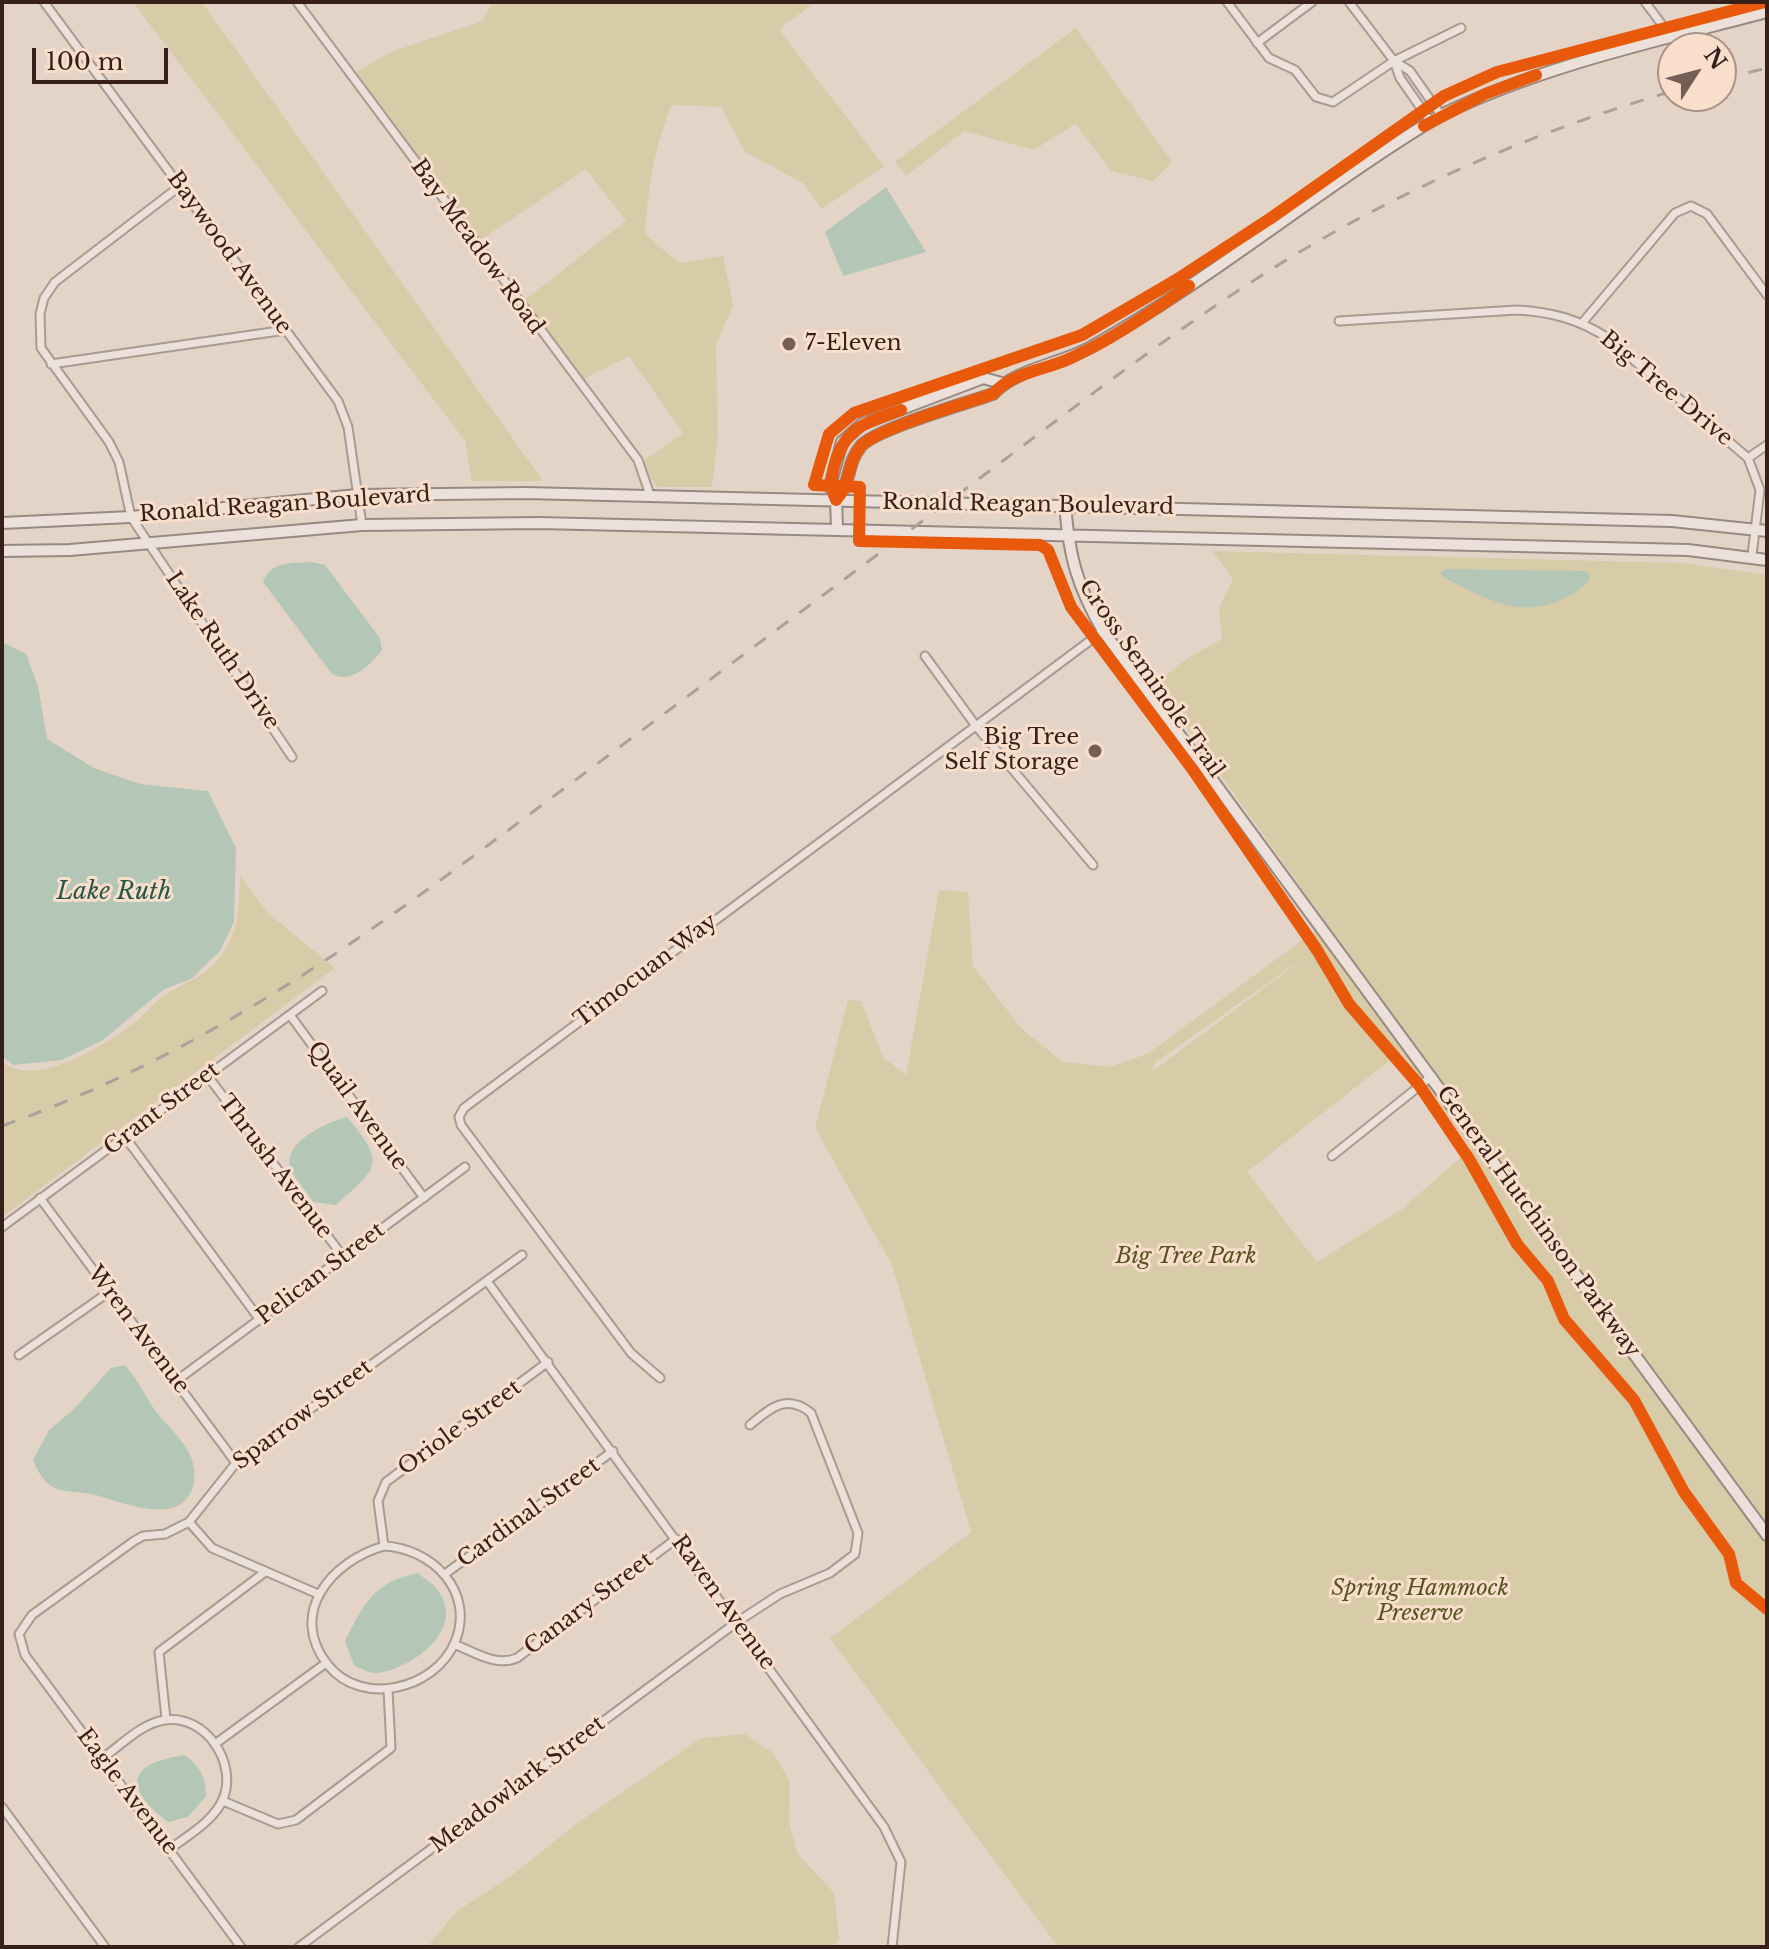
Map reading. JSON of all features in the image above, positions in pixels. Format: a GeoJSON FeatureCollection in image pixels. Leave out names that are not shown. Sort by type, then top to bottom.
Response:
{"type":"FeatureCollection","features":[{"type":"Feature","properties":{"kind":"main road"},"geometry":{"type":"LineString","coordinates":[[1694,32],[1767,12]]}},
{"type":"Feature","properties":{"kind":"main road"},"geometry":{"type":"LineString","coordinates":[[836,500],[848,487],[849,468],[865,442],[993,394],[1002,383],[1071,358],[1138,321],[1430,121],[1544,72],[1657,42]]}},
{"type":"Feature","properties":{"kind":"main road"},"geometry":{"type":"LineString","coordinates":[[837,528],[836,500],[831,479],[842,442],[862,424],[983,378],[1002,383]]}},
{"type":"Feature","properties":{"kind":"main road","name":"Ronald Reagan Boulevard"},"geometry":{"type":"LineString","coordinates":[[2,523],[131,517],[357,495],[650,495],[1672,521],[1762,529]]}},
{"type":"Feature","properties":{"kind":"main road","name":"General Hutchinson Parkway"},"geometry":{"type":"LineString","coordinates":[[1065,504],[1068,550],[1083,593],[1103,631],[1767,1535]]}},
{"type":"Feature","properties":{"kind":"main road","name":"Ronald Reagan Boulevard"},"geometry":{"type":"LineString","coordinates":[[2,551],[151,544],[362,525],[546,523],[1688,550],[1752,555],[1767,560]]}},
{"type":"Feature","properties":{"kind":"street","name":"Baywood Avenue"},"geometry":{"type":"LineString","coordinates":[[44,2],[338,401],[348,427],[362,525]]}},
{"type":"Feature","properties":{"kind":"street","name":"Bay Meadow Road"},"geometry":{"type":"LineString","coordinates":[[297,2],[638,460],[650,495]]}},
{"type":"Feature","properties":{"kind":"street"},"geometry":{"type":"LineString","coordinates":[[1227,2],[1269,58],[1295,70],[1323,101],[1341,99],[1394,61],[1461,28]]}},
{"type":"Feature","properties":{"kind":"street"},"geometry":{"type":"LineString","coordinates":[[1257,43],[1312,2]]}},
{"type":"Feature","properties":{"kind":"street"},"geometry":{"type":"LineString","coordinates":[[1349,2],[1394,61],[1405,86],[1430,121]]}},
{"type":"Feature","properties":{"kind":"street"},"geometry":{"type":"LineString","coordinates":[[1645,2],[1668,32]]}},
{"type":"Feature","properties":{"kind":"street"},"geometry":{"type":"LineString","coordinates":[[1394,61],[1405,67],[1441,115]]}},
{"type":"Feature","properties":{"kind":"street"},"geometry":{"type":"LineString","coordinates":[[1405,86],[1416,80]]}},
{"type":"Feature","properties":{"kind":"street"},"geometry":{"type":"LineString","coordinates":[[131,517],[119,462],[109,442],[51,364],[41,348],[38,331],[44,298],[55,282],[180,186]]}},
{"type":"Feature","properties":{"kind":"street"},"geometry":{"type":"LineString","coordinates":[[1583,322],[1675,213],[1691,206],[1707,214],[1767,295]]}},
{"type":"Feature","properties":{"kind":"street","name":"Big Tree Drive"},"geometry":{"type":"LineString","coordinates":[[1339,321],[1517,310],[1544,311],[1583,322],[1608,338],[1748,458],[1760,490],[1762,529],[1752,555]]}},
{"type":"Feature","properties":{"kind":"street"},"geometry":{"type":"LineString","coordinates":[[51,364],[286,330]]}},
{"type":"Feature","properties":{"kind":"street"},"geometry":{"type":"LineString","coordinates":[[1748,458],[1767,445]]}},
{"type":"Feature","properties":{"kind":"street","name":"Lake Ruth Drive"},"geometry":{"type":"LineString","coordinates":[[131,517],[292,757]]}},
{"type":"Feature","properties":{"kind":"street","name":"Timocuan Way"},"geometry":{"type":"LineString","coordinates":[[660,1378],[631,1353],[461,1125],[459,1117],[464,1108],[1103,631]]}},
{"type":"Feature","properties":{"kind":"street"},"geometry":{"type":"LineString","coordinates":[[925,656],[976,726],[1093,865]]}},
{"type":"Feature","properties":{"kind":"street","name":"Grant Street"},"geometry":{"type":"LineString","coordinates":[[2,1227],[322,991]]}},
{"type":"Feature","properties":{"kind":"street","name":"Quail Avenue"},"geometry":{"type":"LineString","coordinates":[[290,1015],[424,1198]]}},
{"type":"Feature","properties":{"kind":"street","name":"Thrush Avenue"},"geometry":{"type":"LineString","coordinates":[[207,1075],[344,1258]]}},
{"type":"Feature","properties":{"kind":"street"},"geometry":{"type":"LineString","coordinates":[[1332,1156],[1432,1076]]}},
{"type":"Feature","properties":{"kind":"street"},"geometry":{"type":"LineString","coordinates":[[125,1137],[260,1320]]}},
{"type":"Feature","properties":{"kind":"street","name":"Pelican Street"},"geometry":{"type":"LineString","coordinates":[[176,1381],[465,1167]]}},
{"type":"Feature","properties":{"kind":"street","name":"Wren Avenue"},"geometry":{"type":"LineString","coordinates":[[40,1198],[236,1463]]}},
{"type":"Feature","properties":{"kind":"street","name":"Sparrow Street"},"geometry":{"type":"LineString","coordinates":[[189,1522],[236,1463],[522,1255]]}},
{"type":"Feature","properties":{"kind":"street","name":"Raven Avenue"},"geometry":{"type":"LineString","coordinates":[[487,1281],[737,1622],[895,1845],[900,1872],[892,1947]]}},
{"type":"Feature","properties":{"kind":"street"},"geometry":{"type":"LineString","coordinates":[[19,1355],[109,1292]]}},
{"type":"Feature","properties":{"kind":"street","name":"Oriole Street"},"geometry":{"type":"LineString","coordinates":[[384,1546],[378,1501],[386,1482],[548,1362]]}},
{"type":"Feature","properties":{"kind":"street","name":"Meadowlark Street"},"geometry":{"type":"LineString","coordinates":[[299,1947],[737,1622],[780,1594],[844,1565],[855,1554],[859,1544],[811,1413],[794,1403],[777,1404],[750,1425]]}},
{"type":"Feature","properties":{"kind":"street","name":"Cardinal Street"},"geometry":{"type":"LineString","coordinates":[[445,1574],[613,1451]]}},
{"type":"Feature","properties":{"kind":"street"},"geometry":{"type":"LineString","coordinates":[[189,1522],[212,1548],[318,1594]]}},
{"type":"Feature","properties":{"kind":"street","name":"Eagle Avenue"},"geometry":{"type":"LineString","coordinates":[[189,1522],[177,1530],[134,1541],[32,1615],[19,1634],[25,1655],[241,1947]]}},
{"type":"Feature","properties":{"kind":"street","name":"Canary Street"},"geometry":{"type":"LineString","coordinates":[[454,1644],[495,1660],[507,1662],[517,1658],[676,1539]]}},
{"type":"Feature","properties":{"kind":"street"},"geometry":{"type":"LineString","coordinates":[[384,1546],[416,1551],[445,1574],[458,1604],[454,1644],[445,1657],[417,1679],[388,1690],[350,1684],[319,1653],[311,1624],[318,1594],[340,1567],[354,1557],[384,1546]]}},
{"type":"Feature","properties":{"kind":"street"},"geometry":{"type":"LineString","coordinates":[[166,1719],[159,1652],[265,1572]]}},
{"type":"Feature","properties":{"kind":"street"},"geometry":{"type":"LineString","coordinates":[[215,1744],[326,1663]]}},
{"type":"Feature","properties":{"kind":"street"},"geometry":{"type":"LineString","coordinates":[[223,1801],[278,1824],[296,1820],[391,1748],[394,1739],[388,1690]]}},
{"type":"Feature","properties":{"kind":"street"},"geometry":{"type":"LineString","coordinates":[[103,1758],[141,1730],[166,1719],[194,1726],[215,1744],[228,1783],[223,1801],[203,1824],[170,1849]]}},
{"type":"Feature","properties":{"kind":"street"},"geometry":{"type":"LineString","coordinates":[[2,1807],[105,1947]]}},
{"type":"Feature","properties":{"kind":"green space"},"geometry":{"type":"Polygon","coordinates":[[[133,2],[202,2],[543,481],[472,481],[465,441],[133,2]]]}},
{"type":"Feature","properties":{"kind":"green space"},"geometry":{"type":"Polygon","coordinates":[[[493,2],[816,2],[783,26],[781,32],[884,166],[822,209],[803,183],[745,152],[721,107],[672,105],[653,168],[645,234],[679,263],[723,256],[733,305],[716,345],[718,437],[712,487],[658,487],[639,464],[683,433],[629,356],[580,381],[522,302],[626,221],[586,169],[478,242],[356,72],[391,52],[482,21],[493,2]]]}},
{"type":"Feature","properties":{"kind":"green space"},"geometry":{"type":"Polygon","coordinates":[[[1076,28],[1172,162],[1153,181],[1111,171],[1075,124],[1034,150],[964,131],[906,176],[895,162],[1076,28]]]}},
{"type":"Feature","properties":{"kind":"green space","name":"Spring Hammock Preserve"},"geometry":{"type":"Polygon","coordinates":[[[1212,551],[1683,563],[1767,575],[1767,1947],[1058,1947],[830,1638],[971,1532],[892,1265],[815,1128],[848,1000],[861,1001],[883,1057],[906,1075],[939,890],[968,892],[973,966],[1022,1029],[1063,1062],[1110,1067],[1149,1053],[1317,929],[1326,942],[1335,935],[1155,684],[1188,658],[1222,639],[1219,608],[1233,579],[1212,551]],[[1315,950],[1156,1062],[1152,1069],[1157,1068],[1315,950]],[[1401,1052],[1247,1172],[1317,1262],[1402,1209],[1471,1148],[1401,1052]]]}},
{"type":"Feature","properties":{"kind":"green space"},"geometry":{"type":"Polygon","coordinates":[[[240,875],[268,913],[335,968],[2,1217],[2,1062],[16,1069],[34,1070],[73,1060],[111,1039],[139,1019],[162,996],[211,967],[233,933],[238,914],[240,875]]]}},
{"type":"Feature","properties":{"kind":"green space"},"geometry":{"type":"Polygon","coordinates":[[[745,1734],[773,1753],[790,1781],[789,1822],[797,1853],[834,1893],[839,1939],[834,1947],[427,1947],[457,1911],[511,1876],[576,1824],[701,1738],[745,1734]]]}},
{"type":"Feature","properties":{"kind":"water"},"geometry":{"type":"Polygon","coordinates":[[[886,187],[926,252],[843,276],[825,232],[886,187]]]}},
{"type":"Feature","properties":{"kind":"water"},"geometry":{"type":"Polygon","coordinates":[[[311,562],[325,565],[380,638],[382,650],[366,667],[352,675],[345,677],[331,673],[263,582],[266,575],[277,567],[311,562]]]}},
{"type":"Feature","properties":{"kind":"water"},"geometry":{"type":"Polygon","coordinates":[[[1447,569],[1586,571],[1591,578],[1565,598],[1530,608],[1500,603],[1471,591],[1443,577],[1440,572],[1447,569]]]}},
{"type":"Feature","properties":{"kind":"water","name":"Lake Ruth"},"geometry":{"type":"Polygon","coordinates":[[[2,642],[26,654],[38,686],[47,739],[94,768],[140,784],[208,791],[236,848],[234,922],[220,951],[191,979],[163,990],[103,1040],[62,1060],[13,1065],[2,1056],[2,642]]]}},
{"type":"Feature","properties":{"kind":"water"},"geometry":{"type":"Polygon","coordinates":[[[347,1117],[368,1146],[372,1165],[361,1182],[336,1205],[313,1202],[291,1169],[293,1150],[308,1135],[347,1117]]]}},
{"type":"Feature","properties":{"kind":"water"},"geometry":{"type":"Polygon","coordinates":[[[125,1365],[192,1459],[192,1490],[185,1501],[175,1507],[151,1509],[61,1490],[46,1482],[33,1460],[49,1430],[74,1409],[111,1368],[125,1365]]]}},
{"type":"Feature","properties":{"kind":"water"},"geometry":{"type":"Polygon","coordinates":[[[418,1573],[437,1589],[445,1604],[446,1618],[441,1632],[420,1655],[391,1670],[374,1673],[354,1665],[345,1641],[365,1605],[381,1588],[418,1573]]]}},
{"type":"Feature","properties":{"kind":"water"},"geometry":{"type":"Polygon","coordinates":[[[185,1755],[201,1773],[206,1796],[188,1817],[168,1822],[143,1798],[138,1788],[138,1778],[142,1770],[152,1764],[185,1755]]]}},
{"type":"Feature","properties":{"kind":"railway"},"geometry":{"type":"LineString","coordinates":[[1737,75],[1767,68]]}},
{"type":"Feature","properties":{"kind":"railway"},"geometry":{"type":"LineString","coordinates":[[2,1126],[150,1063],[219,1026],[352,943],[1119,374],[1283,262],[1376,210],[1472,164],[1571,124],[1657,96]]}},
{"type":"Feature","properties":{"kind":"cycle path","name":"Cross Seminole Trail"},"geometry":{"type":"LineString","coordinates":[[1765,2],[1497,72],[1444,96],[1271,218],[1176,280],[1082,335],[854,413],[829,434],[814,485],[860,487],[859,541],[1040,545],[1048,550],[1071,607],[1193,770],[1317,950],[1349,1004],[1419,1085],[1469,1159],[1517,1244],[1548,1281],[1564,1319],[1634,1400],[1684,1492],[1729,1554],[1736,1583],[1767,1609]]}},
{"type":"Feature","properties":{"kind":"cycle path"},"geometry":{"type":"LineString","coordinates":[[1424,126],[1485,94],[1536,75]]}},
{"type":"Feature","properties":{"kind":"cycle path"},"geometry":{"type":"LineString","coordinates":[[901,410],[860,427],[846,441],[833,473],[832,486],[836,500],[845,486],[856,453],[870,439],[903,424],[993,394],[1019,376],[1087,351],[1189,286]]}},
{"type":"Feature","properties":{"kind":"place","name":"7-Eleven"},"geometry":{"type":"Point","coordinates":[789,344]}},
{"type":"Feature","properties":{"kind":"place","name":"Big Tree Self Storage"},"geometry":{"type":"Point","coordinates":[1095,751]}},
{"type":"Feature","properties":{"kind":"park label","name":"Big Tree Park"},"geometry":{"type":"Point","coordinates":[1186,1257]}}]}
